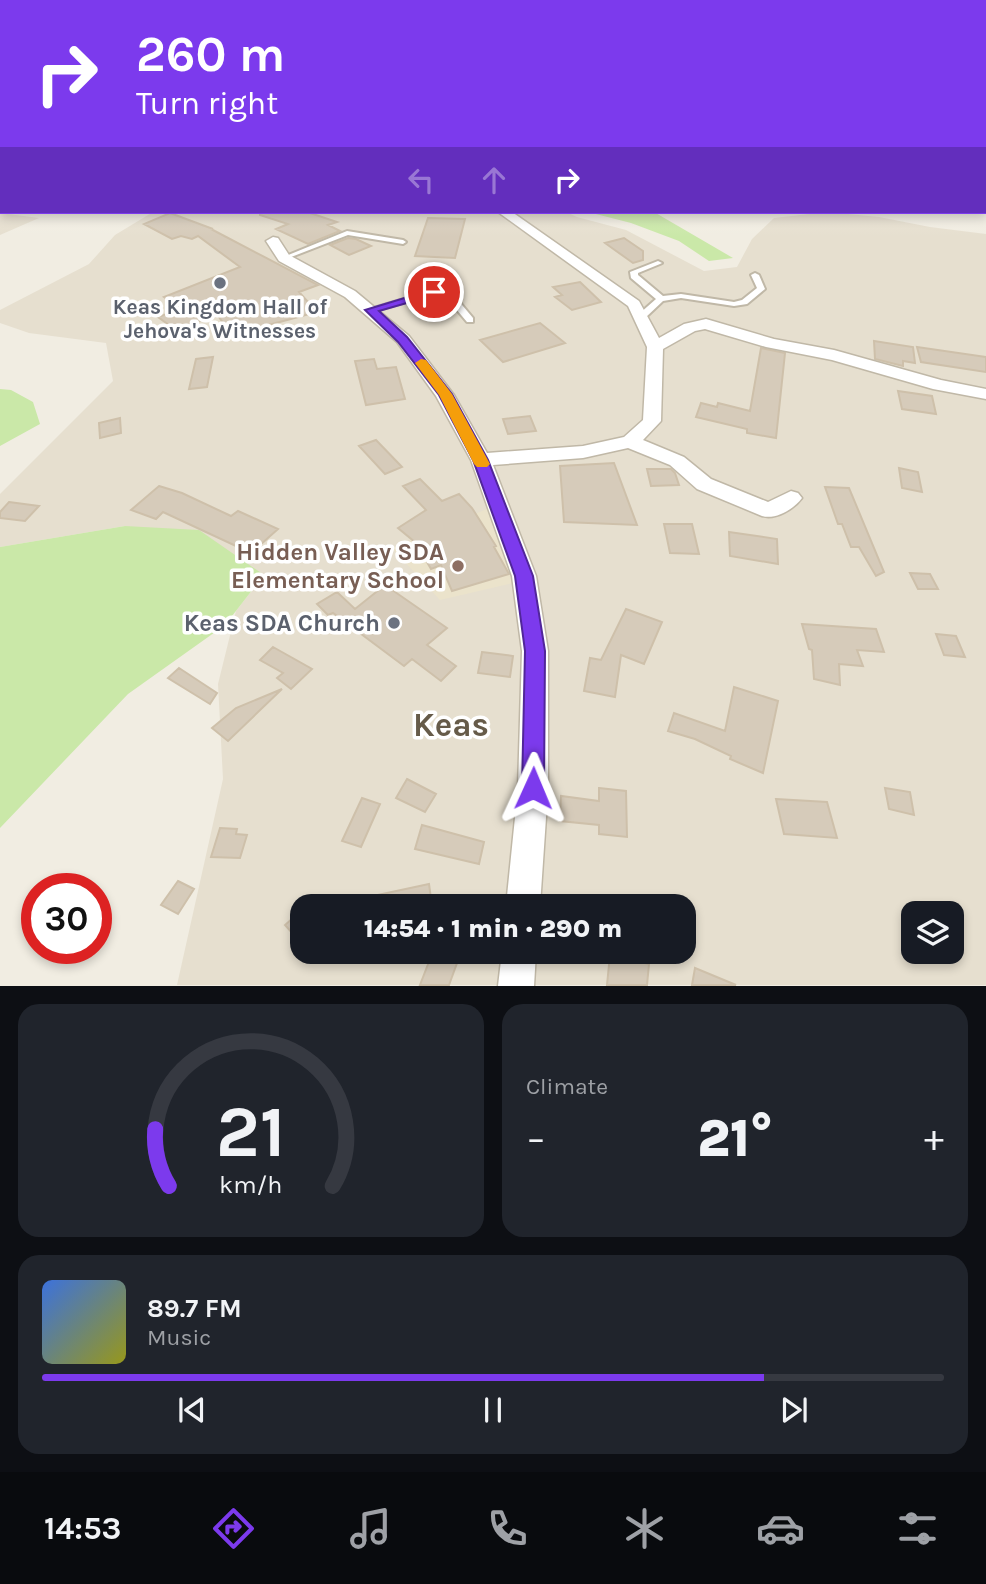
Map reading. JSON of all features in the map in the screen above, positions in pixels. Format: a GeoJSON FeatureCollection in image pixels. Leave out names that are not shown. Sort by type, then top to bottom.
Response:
{"type":"FeatureCollection","features":[{"type":"Feature","properties":{"kind":"street"},"geometry":{"type":"LineString","coordinates":[[481,460],[583,452],[630,442],[652,421],[655,347],[634,304],[507,214]]}},
{"type":"Feature","properties":{"kind":"street"},"geometry":{"type":"LineString","coordinates":[[279,249],[350,294],[402,339],[446,394],[481,460],[524,576],[535,651],[533,788],[524,894]]}},
{"type":"Feature","properties":{"kind":"street"},"geometry":{"type":"LineString","coordinates":[[655,347],[682,330],[706,324],[772,344],[834,355],[939,385],[986,394]]}},
{"type":"Feature","properties":{"kind":"street"},"geometry":{"type":"LineString","coordinates":[[630,442],[677,461],[704,484],[770,511],[790,498]]}},
{"type":"Feature","properties":{"kind":"street"},"geometry":{"type":"LineString","coordinates":[[516,985],[518,964]]}},
{"type":"Feature","properties":{"kind":"lane"},"geometry":{"type":"LineString","coordinates":[[279,249],[347,233],[404,243]]}},
{"type":"Feature","properties":{"kind":"lane"},"geometry":{"type":"LineString","coordinates":[[658,263],[634,272],[634,276],[661,299]]}},
{"type":"Feature","properties":{"kind":"lane"},"geometry":{"type":"LineString","coordinates":[[642,316],[661,299],[681,296],[734,304],[744,302],[761,289],[755,275]]}},
{"type":"Feature","properties":{"kind":"lane"},"geometry":{"type":"LineString","coordinates":[[371,310],[434,292],[449,295],[470,320]]}},
{"type":"Feature","properties":{"kind":"shaded area"},"geometry":{"type":"Polygon","coordinates":[[[0,214],[39,218],[0,235],[0,214]]]}},
{"type":"Feature","properties":{"kind":"shaded area"},"geometry":{"type":"Polygon","coordinates":[[[150,214],[570,214],[626,230],[704,271],[737,267],[752,239],[774,218],[848,214],[986,234],[986,985],[177,985],[223,779],[218,684],[236,611],[264,575],[125,526],[0,547],[0,494],[113,381],[106,343],[29,333],[0,323],[0,310],[89,264],[115,235],[150,214]]]}},
{"type":"Feature","properties":{"kind":"shaded area","name":"Hidden Valley SDA Elementary School"},"geometry":{"type":"Polygon","coordinates":[[[487,509],[513,583],[440,600],[392,548],[487,509]]]}},
{"type":"Feature","properties":{"kind":"green space"},"geometry":{"type":"Polygon","coordinates":[[[596,214],[657,214],[733,258],[709,261],[679,241],[631,223],[596,214]]]}},
{"type":"Feature","properties":{"kind":"green space"},"geometry":{"type":"Polygon","coordinates":[[[0,389],[11,390],[33,402],[40,424],[0,446],[0,389]]]}},
{"type":"Feature","properties":{"kind":"green space"},"geometry":{"type":"Polygon","coordinates":[[[125,526],[199,530],[264,575],[225,625],[128,694],[0,828],[0,547],[125,526]]]}},
{"type":"Feature","properties":{"kind":"building"},"geometry":{"type":"Polygon","coordinates":[[[173,214],[213,229],[318,285],[299,292],[317,312],[231,335],[217,314],[176,330],[158,317],[181,309],[164,297],[240,267],[198,236],[192,239],[181,236],[172,239],[144,224],[173,214]]]}},
{"type":"Feature","properties":{"kind":"building"},"geometry":{"type":"Polygon","coordinates":[[[313,214],[337,222],[328,225],[340,231],[308,244],[276,229],[288,224],[260,215],[313,214]]]}},
{"type":"Feature","properties":{"kind":"building"},"geometry":{"type":"Polygon","coordinates":[[[428,218],[465,219],[455,258],[415,256],[428,218]]]}},
{"type":"Feature","properties":{"kind":"building"},"geometry":{"type":"Polygon","coordinates":[[[348,238],[371,246],[349,255],[330,245],[348,238]]]}},
{"type":"Feature","properties":{"kind":"building"},"geometry":{"type":"Polygon","coordinates":[[[624,238],[643,251],[643,260],[633,263],[605,243],[624,238]]]}},
{"type":"Feature","properties":{"kind":"building"},"geometry":{"type":"Polygon","coordinates":[[[580,282],[601,302],[572,310],[555,297],[562,295],[553,287],[580,282]]]}},
{"type":"Feature","properties":{"kind":"building"},"geometry":{"type":"Polygon","coordinates":[[[540,323],[565,343],[503,362],[480,340],[540,323]]]}},
{"type":"Feature","properties":{"kind":"building"},"geometry":{"type":"Polygon","coordinates":[[[874,341],[913,347],[915,363],[903,361],[903,366],[875,359],[874,341]]]}},
{"type":"Feature","properties":{"kind":"building"},"geometry":{"type":"Polygon","coordinates":[[[917,347],[986,357],[986,372],[921,362],[917,347]]]}},
{"type":"Feature","properties":{"kind":"building"},"geometry":{"type":"Polygon","coordinates":[[[761,348],[785,353],[776,438],[747,433],[747,429],[696,417],[701,403],[717,407],[718,403],[750,411],[761,348]]]}},
{"type":"Feature","properties":{"kind":"building"},"geometry":{"type":"Polygon","coordinates":[[[213,357],[207,387],[189,389],[196,359],[213,357]]]}},
{"type":"Feature","properties":{"kind":"building"},"geometry":{"type":"Polygon","coordinates":[[[374,359],[377,369],[396,367],[405,399],[366,405],[355,361],[374,359]]]}},
{"type":"Feature","properties":{"kind":"building"},"geometry":{"type":"Polygon","coordinates":[[[898,391],[932,396],[936,414],[902,409],[898,391]]]}},
{"type":"Feature","properties":{"kind":"building"},"geometry":{"type":"Polygon","coordinates":[[[530,416],[536,431],[508,434],[503,419],[530,416]]]}},
{"type":"Feature","properties":{"kind":"building"},"geometry":{"type":"Polygon","coordinates":[[[120,418],[121,433],[100,438],[99,423],[120,418]]]}},
{"type":"Feature","properties":{"kind":"building"},"geometry":{"type":"Polygon","coordinates":[[[376,440],[402,467],[385,474],[359,446],[376,440]]]}},
{"type":"Feature","properties":{"kind":"building"},"geometry":{"type":"Polygon","coordinates":[[[614,463],[637,525],[564,522],[560,466],[614,463]]]}},
{"type":"Feature","properties":{"kind":"building"},"geometry":{"type":"Polygon","coordinates":[[[899,468],[918,472],[922,492],[902,488],[899,468]]]}},
{"type":"Feature","properties":{"kind":"building"},"geometry":{"type":"Polygon","coordinates":[[[647,469],[671,469],[679,485],[651,486],[647,469]]]}},
{"type":"Feature","properties":{"kind":"building","name":"Hidden Valley SDA Elementary School"},"geometry":{"type":"Polygon","coordinates":[[[420,479],[442,501],[459,494],[472,508],[496,546],[494,547],[509,574],[452,591],[441,565],[431,569],[416,543],[398,528],[426,510],[403,486],[420,479]]]}},
{"type":"Feature","properties":{"kind":"building"},"geometry":{"type":"Polygon","coordinates":[[[159,486],[182,493],[231,516],[238,511],[278,529],[251,553],[163,512],[156,519],[131,510],[159,486]]]}},
{"type":"Feature","properties":{"kind":"building"},"geometry":{"type":"Polygon","coordinates":[[[825,487],[849,488],[884,572],[876,576],[859,547],[851,547],[842,524],[838,524],[825,487]]]}},
{"type":"Feature","properties":{"kind":"building"},"geometry":{"type":"Polygon","coordinates":[[[9,502],[39,506],[25,521],[0,518],[0,512],[9,502]]]}},
{"type":"Feature","properties":{"kind":"building"},"geometry":{"type":"Polygon","coordinates":[[[664,524],[692,524],[699,554],[670,553],[664,524]]]}},
{"type":"Feature","properties":{"kind":"building"},"geometry":{"type":"Polygon","coordinates":[[[729,532],[777,539],[778,564],[730,556],[729,532]]]}},
{"type":"Feature","properties":{"kind":"building"},"geometry":{"type":"Polygon","coordinates":[[[910,573],[930,574],[938,589],[918,589],[910,573]]]}},
{"type":"Feature","properties":{"kind":"building","name":"Keas SDA Church"},"geometry":{"type":"Polygon","coordinates":[[[385,585],[447,628],[427,645],[456,666],[441,681],[412,659],[404,666],[333,613],[328,615],[317,604],[337,592],[355,609],[385,585]]]}},
{"type":"Feature","properties":{"kind":"building"},"geometry":{"type":"Polygon","coordinates":[[[626,609],[662,622],[644,664],[621,655],[615,697],[584,691],[590,658],[601,660],[626,609]]]}},
{"type":"Feature","properties":{"kind":"building"},"geometry":{"type":"Polygon","coordinates":[[[802,624],[876,629],[884,652],[857,650],[863,666],[839,664],[840,685],[814,679],[812,650],[809,649],[802,624]]]}},
{"type":"Feature","properties":{"kind":"building"},"geometry":{"type":"Polygon","coordinates":[[[936,634],[956,636],[965,657],[944,655],[936,634]]]}},
{"type":"Feature","properties":{"kind":"building"},"geometry":{"type":"Polygon","coordinates":[[[273,647],[312,669],[291,689],[277,678],[283,673],[260,660],[273,647]]]}},
{"type":"Feature","properties":{"kind":"building"},"geometry":{"type":"Polygon","coordinates":[[[482,652],[513,656],[510,677],[478,673],[482,652]]]}},
{"type":"Feature","properties":{"kind":"building"},"geometry":{"type":"Polygon","coordinates":[[[179,668],[217,693],[210,704],[168,678],[179,668]]]}},
{"type":"Feature","properties":{"kind":"building"},"geometry":{"type":"Polygon","coordinates":[[[734,687],[778,701],[763,773],[730,759],[731,756],[695,739],[668,731],[674,713],[725,731],[734,687]]]}},
{"type":"Feature","properties":{"kind":"building"},"geometry":{"type":"Polygon","coordinates":[[[282,689],[228,741],[212,728],[236,708],[282,689]]]}},
{"type":"Feature","properties":{"kind":"building"},"geometry":{"type":"Polygon","coordinates":[[[407,779],[436,794],[425,812],[396,798],[407,779]]]}},
{"type":"Feature","properties":{"kind":"building"},"geometry":{"type":"Polygon","coordinates":[[[599,788],[626,791],[627,837],[599,834],[599,825],[560,821],[561,796],[599,801],[599,788]]]}},
{"type":"Feature","properties":{"kind":"building"},"geometry":{"type":"Polygon","coordinates":[[[885,788],[910,792],[914,815],[889,809],[885,788]]]}},
{"type":"Feature","properties":{"kind":"building"},"geometry":{"type":"Polygon","coordinates":[[[362,798],[380,804],[361,847],[342,841],[362,798]]]}},
{"type":"Feature","properties":{"kind":"building"},"geometry":{"type":"Polygon","coordinates":[[[776,799],[827,802],[837,838],[784,834],[776,799]]]}},
{"type":"Feature","properties":{"kind":"building"},"geometry":{"type":"Polygon","coordinates":[[[422,825],[484,842],[479,864],[415,849],[422,825]]]}},
{"type":"Feature","properties":{"kind":"building"},"geometry":{"type":"Polygon","coordinates":[[[220,828],[237,829],[236,834],[247,835],[240,858],[211,857],[220,828]]]}},
{"type":"Feature","properties":{"kind":"building"},"geometry":{"type":"Polygon","coordinates":[[[178,881],[194,889],[178,914],[161,905],[178,881]]]}},
{"type":"Feature","properties":{"kind":"building"},"geometry":{"type":"Polygon","coordinates":[[[429,884],[430,894],[382,894],[429,884]]]}},
{"type":"Feature","properties":{"kind":"building"},"geometry":{"type":"Polygon","coordinates":[[[428,964],[457,964],[449,985],[420,985],[428,964]]]}},
{"type":"Feature","properties":{"kind":"building"},"geometry":{"type":"Polygon","coordinates":[[[609,964],[649,964],[647,985],[607,985],[609,964]]]}},
{"type":"Feature","properties":{"kind":"building"},"geometry":{"type":"Polygon","coordinates":[[[695,968],[736,985],[692,985],[695,968]]]}},
{"type":"Feature","properties":{"kind":"slow traffic"},"geometry":{"type":"LineString","coordinates":[[421,363],[446,394],[482,464]]}},
{"type":"Feature","properties":{"kind":"place","name":"Keas Kingdom Hall of Jehova's Witnesses"},"geometry":{"type":"Point","coordinates":[220,283]}},
{"type":"Feature","properties":{"kind":"place","name":"Hidden Valley SDA Elementary School"},"geometry":{"type":"Point","coordinates":[458,566]}},
{"type":"Feature","properties":{"kind":"place","name":"Keas SDA Church"},"geometry":{"type":"Point","coordinates":[394,623]}},
{"type":"Feature","properties":{"kind":"district","name":"Keas"},"geometry":{"type":"Point","coordinates":[451,725]}},
{"type":"Feature","properties":{"kind":"route"},"geometry":{"type":"LineString","coordinates":[[434,292],[371,310],[402,339],[446,394],[481,460],[524,576],[535,651],[533,788]]}}]}
